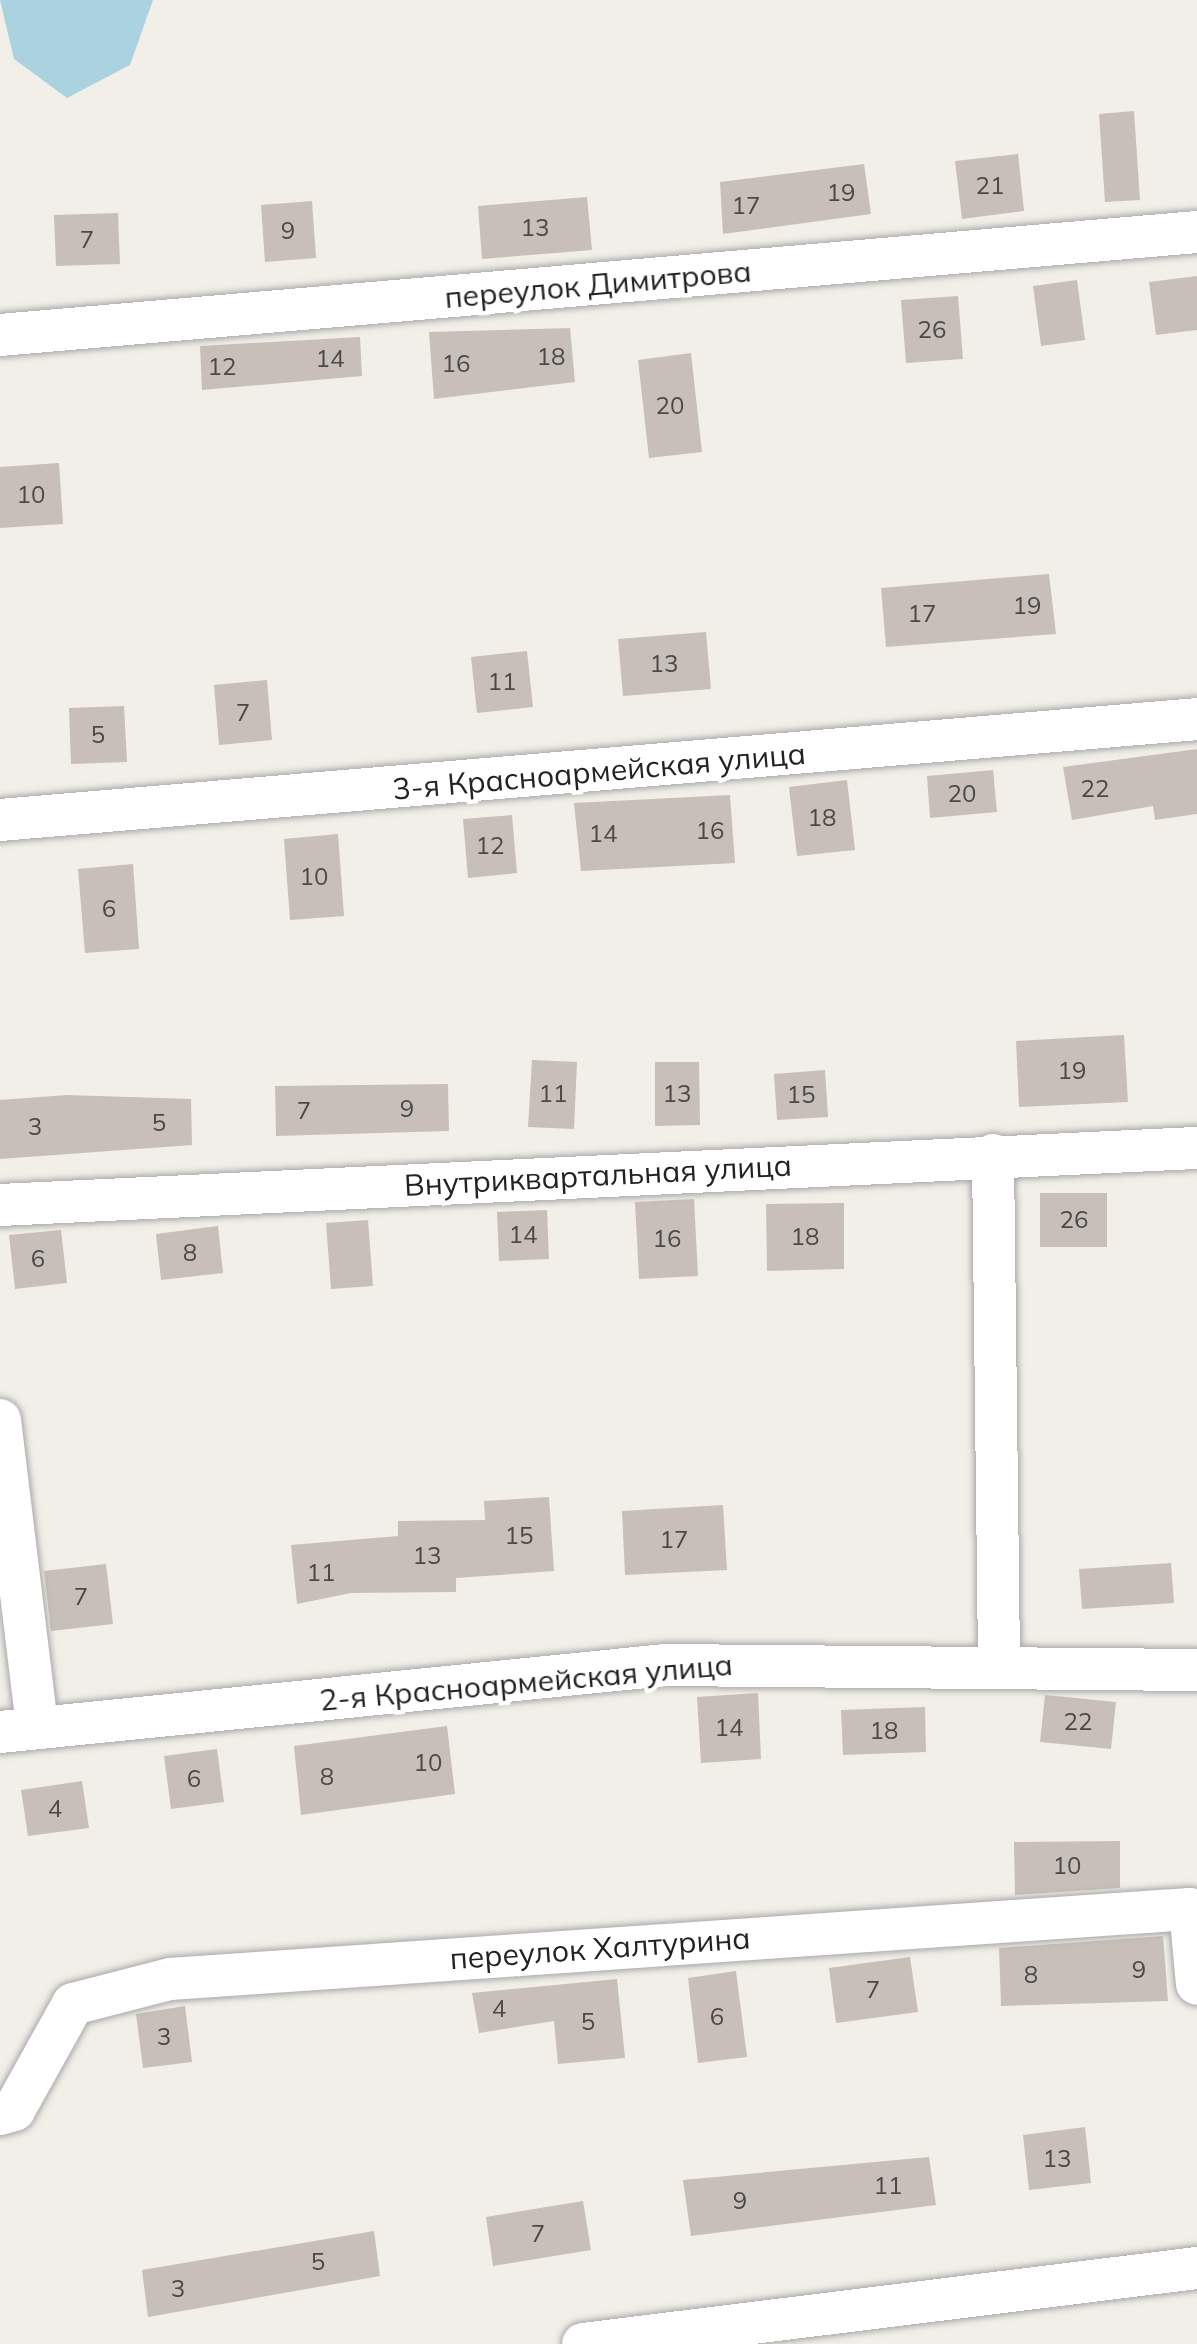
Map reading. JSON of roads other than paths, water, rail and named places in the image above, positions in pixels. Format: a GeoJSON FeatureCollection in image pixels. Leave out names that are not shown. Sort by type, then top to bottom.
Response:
{"type":"FeatureCollection","features":[{"type":"Feature","properties":{"kind":"street","name":"переулок Димитрова"},"geometry":{"type":"LineString","coordinates":[[0,335],[1197,232]]}},
{"type":"Feature","properties":{"kind":"street","name":"3-я Красноармейская улица"},"geometry":{"type":"LineString","coordinates":[[0,820],[1197,719]]}},
{"type":"Feature","properties":{"kind":"street","name":"Внутриквартальная улица"},"geometry":{"type":"LineString","coordinates":[[0,1204],[1197,1148]]}},
{"type":"Feature","properties":{"kind":"street"},"geometry":{"type":"LineString","coordinates":[[993,1155],[999,1664]]}},
{"type":"Feature","properties":{"kind":"street"},"geometry":{"type":"LineString","coordinates":[[0,1420],[18,1729]]}},
{"type":"Feature","properties":{"kind":"street","name":"2-я Красноармейская улица"},"geometry":{"type":"LineString","coordinates":[[18,1729],[665,1665],[999,1664],[1197,1670]]}},
{"type":"Feature","properties":{"kind":"street","name":"переулок Халтурина"},"geometry":{"type":"LineString","coordinates":[[0,2114],[14,2110],[73,2004],[170,1979],[1190,1910],[1197,1984]]}},
{"type":"Feature","properties":{"kind":"street"},"geometry":{"type":"LineString","coordinates":[[584,2344],[1197,2268]]}},
{"type":"Feature","properties":{"kind":"water"},"geometry":{"type":"Polygon","coordinates":[[[0,0],[153,0],[130,65],[67,98],[14,59],[0,0]]]}}]}
